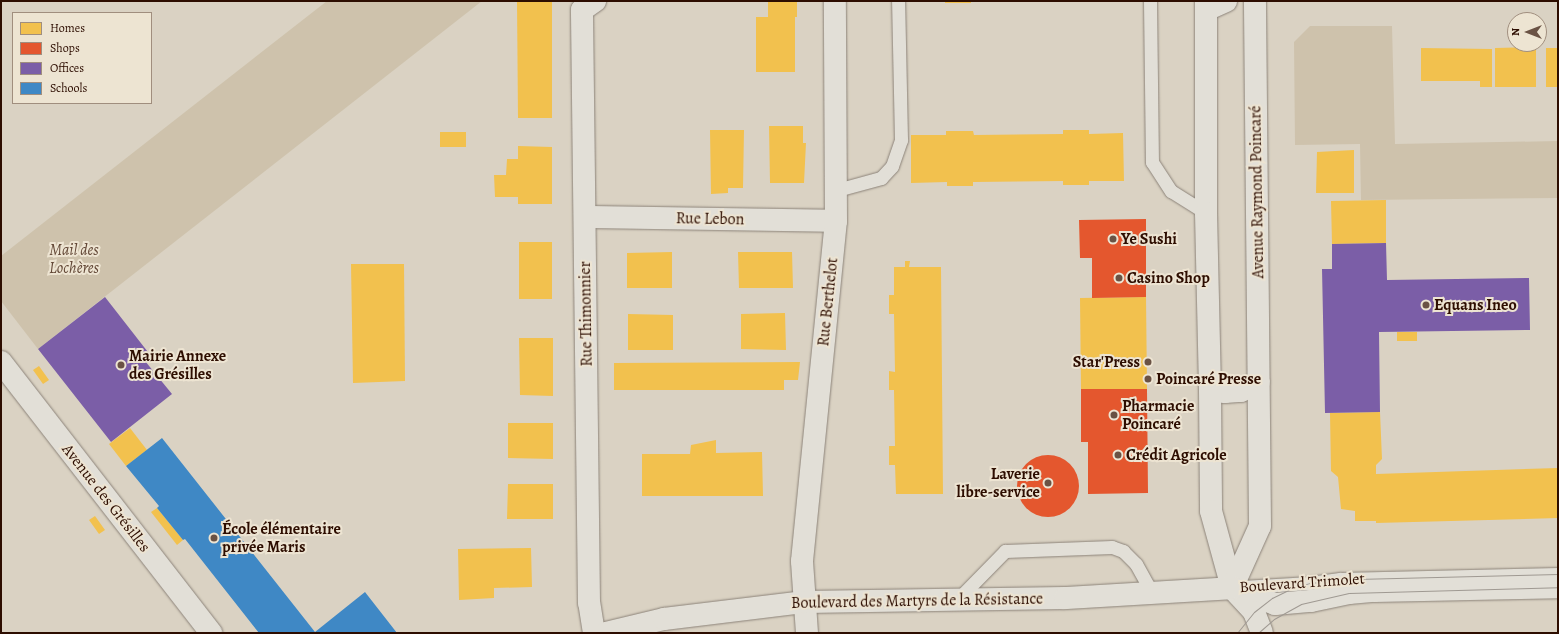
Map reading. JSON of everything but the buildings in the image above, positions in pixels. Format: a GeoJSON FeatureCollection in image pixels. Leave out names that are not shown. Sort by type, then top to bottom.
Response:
{"type":"FeatureCollection","features":[{"type":"Feature","properties":{"kind":"street","name":"Rue Thimonnier"},"geometry":{"type":"LineString","coordinates":[[594,633],[589,603],[582,10],[595,1]]}},
{"type":"Feature","properties":{"kind":"street","name":"Rue Berthelot"},"geometry":{"type":"LineString","coordinates":[[807,633],[802,561],[836,221],[835,1]]}},
{"type":"Feature","properties":{"kind":"street","name":"Avenue Raymond Poincaré"},"geometry":{"type":"LineString","coordinates":[[1232,588],[1260,526],[1255,1]]}},
{"type":"Feature","properties":{"kind":"street"},"geometry":{"type":"LineString","coordinates":[[1213,4],[1206,213],[1211,511],[1232,588],[1254,612],[1262,633]]}},
{"type":"Feature","properties":{"kind":"street","name":"Rue Lebon"},"geometry":{"type":"LineString","coordinates":[[585,218],[836,221]]}},
{"type":"Feature","properties":{"kind":"street","name":"Avenue des Grésilles"},"geometry":{"type":"LineString","coordinates":[[1,362],[210,633]]}},
{"type":"Feature","properties":{"kind":"street"},"geometry":{"type":"LineString","coordinates":[[1210,390],[1225,392],[1241,391],[1259,382]]}},
{"type":"Feature","properties":{"kind":"street","name":"Boulevard Trimolet"},"geometry":{"type":"LineString","coordinates":[[1232,588],[1276,604],[1311,601],[1349,593],[1374,591],[1558,586]]}},
{"type":"Feature","properties":{"kind":"street","name":"Boulevard des Martyrs de la Résistance"},"geometry":{"type":"LineString","coordinates":[[606,633],[664,619],[805,602],[1065,598],[1232,588]]}},
{"type":"Feature","properties":{"kind":"lane"},"geometry":{"type":"LineString","coordinates":[[837,190],[881,178],[892,166],[901,140],[898,1]]}},
{"type":"Feature","properties":{"kind":"lane"},"geometry":{"type":"LineString","coordinates":[[1150,1],[1152,162],[1171,191],[1206,213]]}},
{"type":"Feature","properties":{"kind":"lane"},"geometry":{"type":"LineString","coordinates":[[957,600],[1005,551],[1112,547],[1123,551],[1136,564],[1152,593]]}},
{"type":"Feature","properties":{"kind":"lane","name":"Boulevard Trimolet"},"geometry":{"type":"LineString","coordinates":[[1232,588],[1310,583],[1340,579],[1558,574]]}},
{"type":"Feature","properties":{"kind":"green space","name":"Mail des Lochères"},"geometry":{"type":"Polygon","coordinates":[[[327,1],[482,1],[38,349],[1,301],[1,256],[327,1]]]}},
{"type":"Feature","properties":{"kind":"green space"},"geometry":{"type":"Polygon","coordinates":[[[1310,26],[1392,26],[1395,144],[1558,141],[1558,198],[1361,200],[1360,144],[1295,145],[1294,42],[1310,26]]]}},
{"type":"Feature","properties":{"kind":"tram line"},"geometry":{"type":"LineString","coordinates":[[1237,633],[1254,612],[1272,598],[1295,587],[1310,583],[1356,579],[1558,574]]}},
{"type":"Feature","properties":{"kind":"tram line"},"geometry":{"type":"LineString","coordinates":[[1258,633],[1274,619],[1301,604],[1349,593],[1558,587]]}},
{"type":"Feature","properties":{"kind":"place","name":"Ye Sushi"},"geometry":{"type":"Point","coordinates":[1113,239]}},
{"type":"Feature","properties":{"kind":"place","name":"Casino Shop"},"geometry":{"type":"Point","coordinates":[1119,278]}},
{"type":"Feature","properties":{"kind":"place","name":"Equans Ineo"},"geometry":{"type":"Point","coordinates":[1426,305]}},
{"type":"Feature","properties":{"kind":"place","name":"Star'Press"},"geometry":{"type":"Point","coordinates":[1148,362]}},
{"type":"Feature","properties":{"kind":"place","name":"Mairie Annexe des Grésilles"},"geometry":{"type":"Point","coordinates":[121,365]}},
{"type":"Feature","properties":{"kind":"place","name":"Poincaré Presse"},"geometry":{"type":"Point","coordinates":[1148,379]}},
{"type":"Feature","properties":{"kind":"place","name":"Pharmacie Poincaré"},"geometry":{"type":"Point","coordinates":[1114,415]}},
{"type":"Feature","properties":{"kind":"place","name":"Crédit Agricole"},"geometry":{"type":"Point","coordinates":[1118,455]}},
{"type":"Feature","properties":{"kind":"place","name":"Laverie libre-service"},"geometry":{"type":"Point","coordinates":[1048,483]}},
{"type":"Feature","properties":{"kind":"place","name":"École élémentaire privée Maris"},"geometry":{"type":"Point","coordinates":[214,538]}}]}
